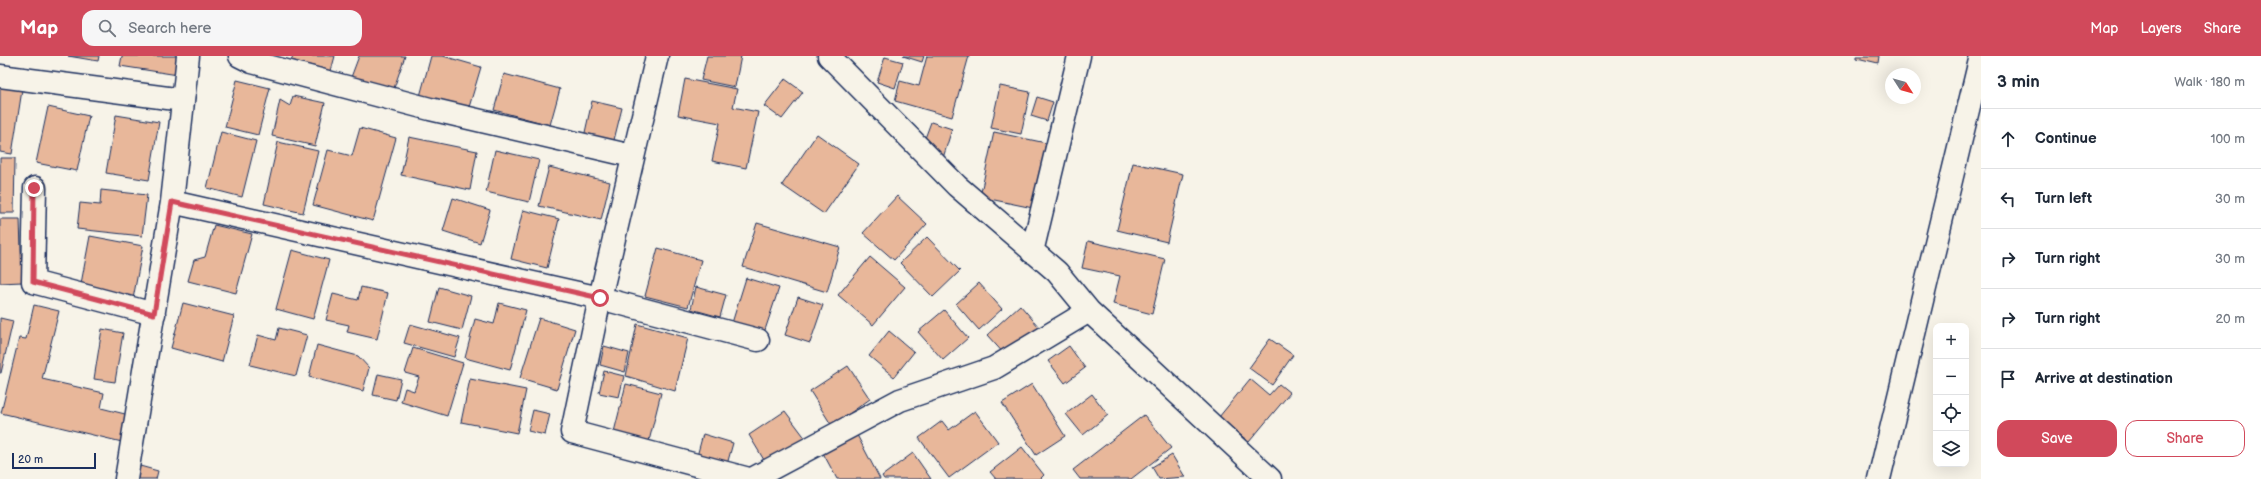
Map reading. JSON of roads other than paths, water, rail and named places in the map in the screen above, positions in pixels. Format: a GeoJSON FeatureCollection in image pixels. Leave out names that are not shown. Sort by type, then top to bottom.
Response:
{"type":"FeatureCollection","features":[{"type":"Feature","properties":{"kind":"street"},"geometry":{"type":"LineString","coordinates":[[126,479],[172,202],[188,56]]}},
{"type":"Feature","properties":{"kind":"street"},"geometry":{"type":"LineString","coordinates":[[240,56],[252,62],[430,109],[632,156]]}},
{"type":"Feature","properties":{"kind":"street"},"geometry":{"type":"LineString","coordinates":[[657,56],[632,156],[572,432],[750,479],[900,400],[994,368],[1090,310]]}},
{"type":"Feature","properties":{"kind":"street"},"geometry":{"type":"LineString","coordinates":[[829,56],[957,186],[1057,272],[1090,310],[1270,479]]}},
{"type":"Feature","properties":{"kind":"street"},"geometry":{"type":"LineString","coordinates":[[1032,252],[1079,56]]}},
{"type":"Feature","properties":{"kind":"street"},"geometry":{"type":"LineString","coordinates":[[1879,479],[1981,56]]}},
{"type":"Feature","properties":{"kind":"street"},"geometry":{"type":"LineString","coordinates":[[0,76],[183,100]]}},
{"type":"Feature","properties":{"kind":"street"},"geometry":{"type":"LineString","coordinates":[[34,188],[33,282],[154,314]]}},
{"type":"Feature","properties":{"kind":"street"},"geometry":{"type":"LineString","coordinates":[[172,202],[600,298],[758,340]]}}]}
